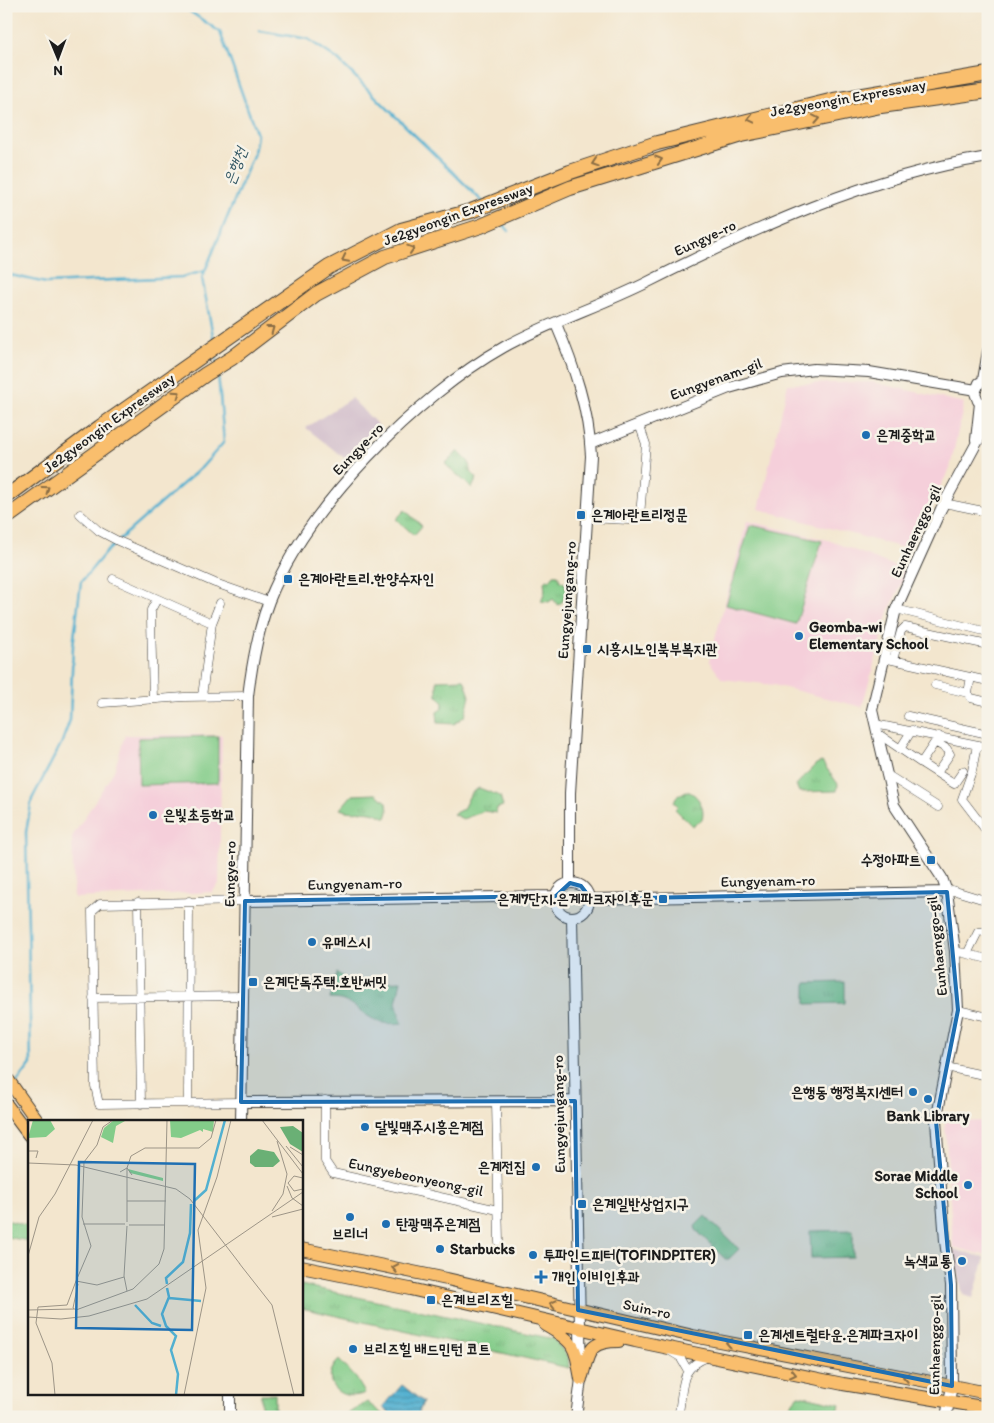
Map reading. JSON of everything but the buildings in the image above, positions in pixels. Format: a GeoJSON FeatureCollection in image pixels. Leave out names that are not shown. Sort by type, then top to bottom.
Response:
{"type":"FeatureCollection","features":[{"type":"Feature","properties":{"kind":"highway","name":"Je2gyeongin Expressway"},"geometry":{"type":"LineString","coordinates":[[6,497],[100,427],[329,267],[401,230],[471,211],[570,172],[657,143],[734,122],[834,100],[988,74]]}},
{"type":"Feature","properties":{"kind":"highway","name":"Je2gyeongin Expressway"},"geometry":{"type":"LineString","coordinates":[[6,518],[206,374],[232,358],[316,294],[385,258],[481,226],[595,180],[741,135],[881,106],[988,91]]}},
{"type":"Feature","properties":{"kind":"main road"},"geometry":{"type":"LineString","coordinates":[[6,1077],[37,1120]]}},
{"type":"Feature","properties":{"kind":"main road"},"geometry":{"type":"LineString","coordinates":[[9,1109],[28,1134]]}},
{"type":"Feature","properties":{"kind":"main road","name":"Suin-ro"},"geometry":{"type":"LineString","coordinates":[[302,1249],[447,1279],[693,1336],[987,1393]]}},
{"type":"Feature","properties":{"kind":"main road"},"geometry":{"type":"LineString","coordinates":[[302,1268],[410,1289],[708,1357],[843,1384],[988,1408]]}},
{"type":"Feature","properties":{"kind":"main road"},"geometry":{"type":"LineString","coordinates":[[538,1318],[546,1326],[562,1334],[573,1345],[581,1379]]}},
{"type":"Feature","properties":{"kind":"main road"},"geometry":{"type":"LineString","coordinates":[[581,1379],[589,1353],[594,1346],[605,1341],[635,1341]]}},
{"type":"Feature","properties":{"kind":"street","name":"Eungye-ro"},"geometry":{"type":"LineString","coordinates":[[241,1120],[248,696],[256,649],[269,602],[290,559],[315,520],[357,471],[419,409],[480,361],[529,334],[556,324],[731,242],[830,202],[910,175],[988,157]]}},
{"type":"Feature","properties":{"kind":"street","name":"Eungyejungang-ro"},"geometry":{"type":"LineString","coordinates":[[556,324],[578,383],[590,444],[588,518],[570,793],[570,883]]}},
{"type":"Feature","properties":{"kind":"street"},"geometry":{"type":"LineString","coordinates":[[976,390],[985,380],[988,351]]}},
{"type":"Feature","properties":{"kind":"street","name":"Eungyenam-gil"},"geometry":{"type":"LineString","coordinates":[[590,444],[757,379],[814,369],[869,372],[976,390]]}},
{"type":"Feature","properties":{"kind":"street","name":"Eunhaenggo-gil"},"geometry":{"type":"LineString","coordinates":[[975,446],[984,405],[976,398],[976,390]]}},
{"type":"Feature","properties":{"kind":"street","name":"Eunhaenggo-gil"},"geometry":{"type":"LineString","coordinates":[[946,1417],[952,1386],[951,1285],[936,1136],[937,1114],[958,1010],[955,951],[947,892],[942,878],[894,805],[872,710],[874,698],[888,659],[896,609],[944,503],[988,422]]}},
{"type":"Feature","properties":{"kind":"street"},"geometry":{"type":"LineString","coordinates":[[588,518],[629,520],[640,516],[646,444],[640,424]]}},
{"type":"Feature","properties":{"kind":"street"},"geometry":{"type":"LineString","coordinates":[[944,503],[988,512]]}},
{"type":"Feature","properties":{"kind":"street"},"geometry":{"type":"LineString","coordinates":[[80,514],[99,531],[125,544],[215,582],[269,602]]}},
{"type":"Feature","properties":{"kind":"street"},"geometry":{"type":"LineString","coordinates":[[113,579],[212,623]]}},
{"type":"Feature","properties":{"kind":"street"},"geometry":{"type":"LineString","coordinates":[[152,699],[151,610],[157,599]]}},
{"type":"Feature","properties":{"kind":"street"},"geometry":{"type":"LineString","coordinates":[[202,696],[212,623],[220,603]]}},
{"type":"Feature","properties":{"kind":"street"},"geometry":{"type":"LineString","coordinates":[[896,609],[988,632]]}},
{"type":"Feature","properties":{"kind":"street"},"geometry":{"type":"LineString","coordinates":[[988,645],[905,627],[901,631],[888,659],[988,681]]}},
{"type":"Feature","properties":{"kind":"street"},"geometry":{"type":"LineString","coordinates":[[971,677],[968,693],[971,698],[988,702]]}},
{"type":"Feature","properties":{"kind":"street"},"geometry":{"type":"LineString","coordinates":[[935,685],[968,693]]}},
{"type":"Feature","properties":{"kind":"street"},"geometry":{"type":"LineString","coordinates":[[102,703],[202,696],[248,696]]}},
{"type":"Feature","properties":{"kind":"street"},"geometry":{"type":"LineString","coordinates":[[908,716],[988,734]]}},
{"type":"Feature","properties":{"kind":"street"},"geometry":{"type":"LineString","coordinates":[[876,729],[912,730],[937,739],[988,747]]}},
{"type":"Feature","properties":{"kind":"street"},"geometry":{"type":"LineString","coordinates":[[876,729],[900,749],[954,784],[963,770]]}},
{"type":"Feature","properties":{"kind":"street"},"geometry":{"type":"LineString","coordinates":[[900,749],[912,730]]}},
{"type":"Feature","properties":{"kind":"street"},"geometry":{"type":"LineString","coordinates":[[921,763],[937,739]]}},
{"type":"Feature","properties":{"kind":"street"},"geometry":{"type":"LineString","coordinates":[[937,739],[950,754],[937,773]]}},
{"type":"Feature","properties":{"kind":"street"},"geometry":{"type":"LineString","coordinates":[[977,745],[972,771],[962,800],[988,833]]}},
{"type":"Feature","properties":{"kind":"street"},"geometry":{"type":"LineString","coordinates":[[886,774],[938,807]]}},
{"type":"Feature","properties":{"kind":"street"},"geometry":{"type":"LineString","coordinates":[[570,883],[581,886],[588,894],[589,899],[582,914],[572,917],[558,910],[556,896],[561,888],[570,883]]}},
{"type":"Feature","properties":{"kind":"street"},"geometry":{"type":"LineString","coordinates":[[947,892],[952,890],[988,901]]}},
{"type":"Feature","properties":{"kind":"street","name":"Eungyenam-ro"},"geometry":{"type":"LineString","coordinates":[[589,899],[947,892]]}},
{"type":"Feature","properties":{"kind":"street","name":"Eungyenam-ro"},"geometry":{"type":"LineString","coordinates":[[245,901],[556,896]]}},
{"type":"Feature","properties":{"kind":"street"},"geometry":{"type":"LineString","coordinates":[[188,1103],[189,901]]}},
{"type":"Feature","properties":{"kind":"street"},"geometry":{"type":"LineString","coordinates":[[245,901],[138,902],[100,904],[94,907],[93,998],[95,1086],[99,1104],[325,1100],[496,1102],[575,1100]]}},
{"type":"Feature","properties":{"kind":"street"},"geometry":{"type":"LineString","coordinates":[[138,902],[141,1104]]}},
{"type":"Feature","properties":{"kind":"street","name":"Eungyejungang-ro"},"geometry":{"type":"LineString","coordinates":[[572,917],[578,1310],[581,1379]]}},
{"type":"Feature","properties":{"kind":"street"},"geometry":{"type":"LineString","coordinates":[[967,954],[978,932],[988,931]]}},
{"type":"Feature","properties":{"kind":"street"},"geometry":{"type":"LineString","coordinates":[[955,951],[988,959]]}},
{"type":"Feature","properties":{"kind":"street"},"geometry":{"type":"LineString","coordinates":[[93,998],[242,996]]}},
{"type":"Feature","properties":{"kind":"street"},"geometry":{"type":"LineString","coordinates":[[958,1010],[988,1017]]}},
{"type":"Feature","properties":{"kind":"street"},"geometry":{"type":"LineString","coordinates":[[946,1067],[988,1076]]}},
{"type":"Feature","properties":{"kind":"street","name":"Eungyebeonyeong-gil"},"geometry":{"type":"LineString","coordinates":[[325,1100],[325,1161],[333,1174],[498,1210]]}},
{"type":"Feature","properties":{"kind":"street","name":"Eungyebeonyeong-gil"},"geometry":{"type":"LineString","coordinates":[[496,1102],[498,1242]]}},
{"type":"Feature","properties":{"kind":"street"},"geometry":{"type":"LineString","coordinates":[[666,1348],[680,1357],[688,1369]]}},
{"type":"Feature","properties":{"kind":"street"},"geometry":{"type":"LineString","coordinates":[[679,1412],[688,1369],[696,1362],[708,1357]]}},
{"type":"Feature","properties":{"kind":"street"},"geometry":{"type":"LineString","coordinates":[[576,1417],[581,1379]]}},
{"type":"Feature","properties":{"kind":"street"},"geometry":{"type":"LineString","coordinates":[[230,1396],[230,1417]]}},
{"type":"Feature","properties":{"kind":"highlighted area"},"geometry":{"type":"Polygon","coordinates":[[[570,883],[581,886],[591,899],[947,892],[958,1010],[936,1121],[951,1285],[952,1386],[578,1310],[575,1101],[241,1102],[245,901],[556,896],[570,883]]]}},
{"type":"Feature","properties":{"kind":"shaded area","name":"은계중학교"},"geometry":{"type":"Polygon","coordinates":[[[872,382],[964,403],[950,468],[907,549],[759,509],[788,384],[872,382]]]}},
{"type":"Feature","properties":{"kind":"shaded area"},"geometry":{"type":"Polygon","coordinates":[[[351,398],[379,426],[347,460],[306,428],[351,398]]]}},
{"type":"Feature","properties":{"kind":"shaded area","name":"Geomba-wi Elementary School"},"geometry":{"type":"Polygon","coordinates":[[[747,521],[828,540],[907,571],[889,611],[862,707],[774,685],[722,679],[709,661],[747,521]]]}},
{"type":"Feature","properties":{"kind":"shaded area","name":"은빛초등학교"},"geometry":{"type":"Polygon","coordinates":[[[125,735],[222,735],[219,884],[212,892],[74,898],[72,837],[114,771],[125,735]]]}},
{"type":"Feature","properties":{"kind":"shaded area","name":"Sorae Middle School"},"geometry":{"type":"Polygon","coordinates":[[[988,1121],[988,1256],[953,1247],[945,1122],[988,1121]]]}},
{"type":"Feature","properties":{"kind":"shaded area","name":"녹색교통"},"geometry":{"type":"Polygon","coordinates":[[[953,1249],[985,1258],[973,1298],[963,1295],[953,1249]]]}},
{"type":"Feature","properties":{"kind":"green space"},"geometry":{"type":"Polygon","coordinates":[[[458,451],[469,462],[470,471],[477,478],[472,488],[445,464],[458,451]]]}},
{"type":"Feature","properties":{"kind":"green space"},"geometry":{"type":"Polygon","coordinates":[[[405,510],[422,526],[414,535],[396,519],[405,510]]]}},
{"type":"Feature","properties":{"kind":"green space"},"geometry":{"type":"Polygon","coordinates":[[[750,525],[822,541],[796,624],[726,605],[750,525]]]}},
{"type":"Feature","properties":{"kind":"green space"},"geometry":{"type":"Polygon","coordinates":[[[554,575],[558,575],[560,581],[565,583],[567,595],[564,596],[563,601],[558,605],[553,599],[549,602],[541,601],[545,591],[544,582],[550,580],[554,575]]]}},
{"type":"Feature","properties":{"kind":"green space"},"geometry":{"type":"Polygon","coordinates":[[[464,679],[470,696],[465,716],[454,724],[438,723],[437,712],[442,708],[443,704],[442,700],[437,696],[437,680],[464,679]]]}},
{"type":"Feature","properties":{"kind":"green space"},"geometry":{"type":"Polygon","coordinates":[[[218,736],[218,783],[139,785],[138,738],[218,736]]]}},
{"type":"Feature","properties":{"kind":"green space"},"geometry":{"type":"Polygon","coordinates":[[[822,762],[838,784],[837,791],[799,792],[796,785],[816,764],[822,762]]]}},
{"type":"Feature","properties":{"kind":"green space"},"geometry":{"type":"Polygon","coordinates":[[[479,788],[500,796],[503,806],[497,808],[496,813],[484,811],[463,819],[453,814],[463,809],[471,793],[479,788]]]}},
{"type":"Feature","properties":{"kind":"green space"},"geometry":{"type":"Polygon","coordinates":[[[686,791],[698,798],[703,812],[701,821],[692,826],[675,809],[678,806],[674,802],[676,797],[686,791]]]}},
{"type":"Feature","properties":{"kind":"green space"},"geometry":{"type":"Polygon","coordinates":[[[376,794],[387,802],[388,812],[386,818],[371,812],[340,809],[352,795],[376,794]]]}},
{"type":"Feature","properties":{"kind":"green space"},"geometry":{"type":"Polygon","coordinates":[[[337,973],[359,986],[375,982],[401,981],[396,1002],[402,1023],[389,1024],[379,1022],[349,1003],[330,999],[337,973]]]}},
{"type":"Feature","properties":{"kind":"green space"},"geometry":{"type":"Polygon","coordinates":[[[845,982],[845,1003],[806,1004],[806,983],[845,982]]]}},
{"type":"Feature","properties":{"kind":"green space"},"geometry":{"type":"Polygon","coordinates":[[[705,1216],[739,1249],[729,1259],[725,1259],[696,1230],[695,1226],[705,1216]]]}},
{"type":"Feature","properties":{"kind":"green space"},"geometry":{"type":"Polygon","coordinates":[[[6,1220],[28,1226],[28,1241],[6,1237],[6,1220]]]}},
{"type":"Feature","properties":{"kind":"green space"},"geometry":{"type":"Polygon","coordinates":[[[853,1230],[853,1257],[811,1258],[810,1231],[853,1230]]]}},
{"type":"Feature","properties":{"kind":"green space"},"geometry":{"type":"Polygon","coordinates":[[[302,1285],[554,1339],[568,1357],[569,1368],[302,1308],[302,1285]]]}},
{"type":"Feature","properties":{"kind":"green space"},"geometry":{"type":"Polygon","coordinates":[[[339,1360],[356,1378],[365,1393],[356,1396],[340,1393],[331,1383],[330,1376],[339,1360]]]}},
{"type":"Feature","properties":{"kind":"green space"},"geometry":{"type":"Polygon","coordinates":[[[799,1395],[840,1404],[837,1417],[780,1417],[799,1395]]]}},
{"type":"Feature","properties":{"kind":"green space"},"geometry":{"type":"Polygon","coordinates":[[[261,1396],[275,1396],[275,1417],[261,1417],[261,1396]]]}},
{"type":"Feature","properties":{"kind":"green space"},"geometry":{"type":"Polygon","coordinates":[[[367,1402],[386,1417],[342,1417],[367,1402]]]}},
{"type":"Feature","properties":{"kind":"water"},"geometry":{"type":"Polygon","coordinates":[[[402,1385],[423,1402],[417,1417],[394,1417],[383,1407],[402,1385]]]}},
{"type":"Feature","properties":{"kind":"waterway","name":"은행천"},"geometry":{"type":"LineString","coordinates":[[182,6],[220,32],[257,135],[254,153],[202,278],[214,341]]}},
{"type":"Feature","properties":{"kind":"waterway"},"geometry":{"type":"LineString","coordinates":[[260,31],[308,39],[337,59],[483,202]]}},
{"type":"Feature","properties":{"kind":"waterway"},"geometry":{"type":"LineString","coordinates":[[502,223],[509,231]]}},
{"type":"Feature","properties":{"kind":"waterway"},"geometry":{"type":"LineString","coordinates":[[6,274],[46,283],[182,277],[205,271]]}},
{"type":"Feature","properties":{"kind":"waterway"},"geometry":{"type":"LineString","coordinates":[[215,351],[217,363]]}},
{"type":"Feature","properties":{"kind":"waterway"},"geometry":{"type":"LineString","coordinates":[[120,539],[202,467],[224,442],[218,373]]}},
{"type":"Feature","properties":{"kind":"waterway"},"geometry":{"type":"LineString","coordinates":[[16,1084],[31,1064],[26,832],[32,799],[62,742],[70,720],[73,646],[81,582],[105,553],[116,543]]}},
{"type":"Feature","properties":{"kind":"waterway"},"geometry":{"type":"LineString","coordinates":[[6,1094],[11,1089]]}},
{"type":"Feature","properties":{"kind":"place","name":"은계중학교"},"geometry":{"type":"Point","coordinates":[866,435]}},
{"type":"Feature","properties":{"kind":"place","name":"은계아란트리정문"},"geometry":{"type":"Point","coordinates":[581,515]}},
{"type":"Feature","properties":{"kind":"place","name":"은계아란트리.한양수자인"},"geometry":{"type":"Point","coordinates":[288,579]}},
{"type":"Feature","properties":{"kind":"place","name":"Geomba-wi Elementary School"},"geometry":{"type":"Point","coordinates":[799,636]}},
{"type":"Feature","properties":{"kind":"place","name":"시흥시노인북부복지관"},"geometry":{"type":"Point","coordinates":[587,649]}},
{"type":"Feature","properties":{"kind":"place","name":"은빛초등학교"},"geometry":{"type":"Point","coordinates":[153,815]}},
{"type":"Feature","properties":{"kind":"place","name":"수정아파트"},"geometry":{"type":"Point","coordinates":[931,860]}},
{"type":"Feature","properties":{"kind":"place","name":"은계7단지.은계파크자이후문"},"geometry":{"type":"Point","coordinates":[663,899]}},
{"type":"Feature","properties":{"kind":"place","name":"유메스시"},"geometry":{"type":"Point","coordinates":[312,942]}},
{"type":"Feature","properties":{"kind":"place","name":"은계단독주택.호반써밋"},"geometry":{"type":"Point","coordinates":[253,982]}},
{"type":"Feature","properties":{"kind":"place","name":"은행동 행정복지센터"},"geometry":{"type":"Point","coordinates":[913,1092]}},
{"type":"Feature","properties":{"kind":"place","name":"Bank Library"},"geometry":{"type":"Point","coordinates":[928,1099]}},
{"type":"Feature","properties":{"kind":"place","name":"달빛맥주시흥은계점"},"geometry":{"type":"Point","coordinates":[365,1127]}},
{"type":"Feature","properties":{"kind":"place","name":"은계전집"},"geometry":{"type":"Point","coordinates":[536,1167]}},
{"type":"Feature","properties":{"kind":"place","name":"Sorae Middle School"},"geometry":{"type":"Point","coordinates":[968,1185]}},
{"type":"Feature","properties":{"kind":"place","name":"은계일반상업지구"},"geometry":{"type":"Point","coordinates":[582,1204]}},
{"type":"Feature","properties":{"kind":"place","name":"브리너"},"geometry":{"type":"Point","coordinates":[350,1217]}},
{"type":"Feature","properties":{"kind":"place","name":"탄광맥주은계점"},"geometry":{"type":"Point","coordinates":[386,1224]}},
{"type":"Feature","properties":{"kind":"place","name":"Starbucks"},"geometry":{"type":"Point","coordinates":[440,1249]}},
{"type":"Feature","properties":{"kind":"place","name":"투파인드피터(TOFINDPITER)"},"geometry":{"type":"Point","coordinates":[533,1255]}},
{"type":"Feature","properties":{"kind":"place","name":"녹색교통"},"geometry":{"type":"Point","coordinates":[962,1261]}},
{"type":"Feature","properties":{"kind":"place","name":"개인 이비인후과"},"geometry":{"type":"Point","coordinates":[541,1277]}},
{"type":"Feature","properties":{"kind":"place","name":"은계브리즈힐"},"geometry":{"type":"Point","coordinates":[431,1300]}},
{"type":"Feature","properties":{"kind":"place","name":"은계센트럴타운.은계파크자이"},"geometry":{"type":"Point","coordinates":[748,1335]}},
{"type":"Feature","properties":{"kind":"place","name":"브리즈힐 배드민턴 코트"},"geometry":{"type":"Point","coordinates":[353,1349]}}]}
